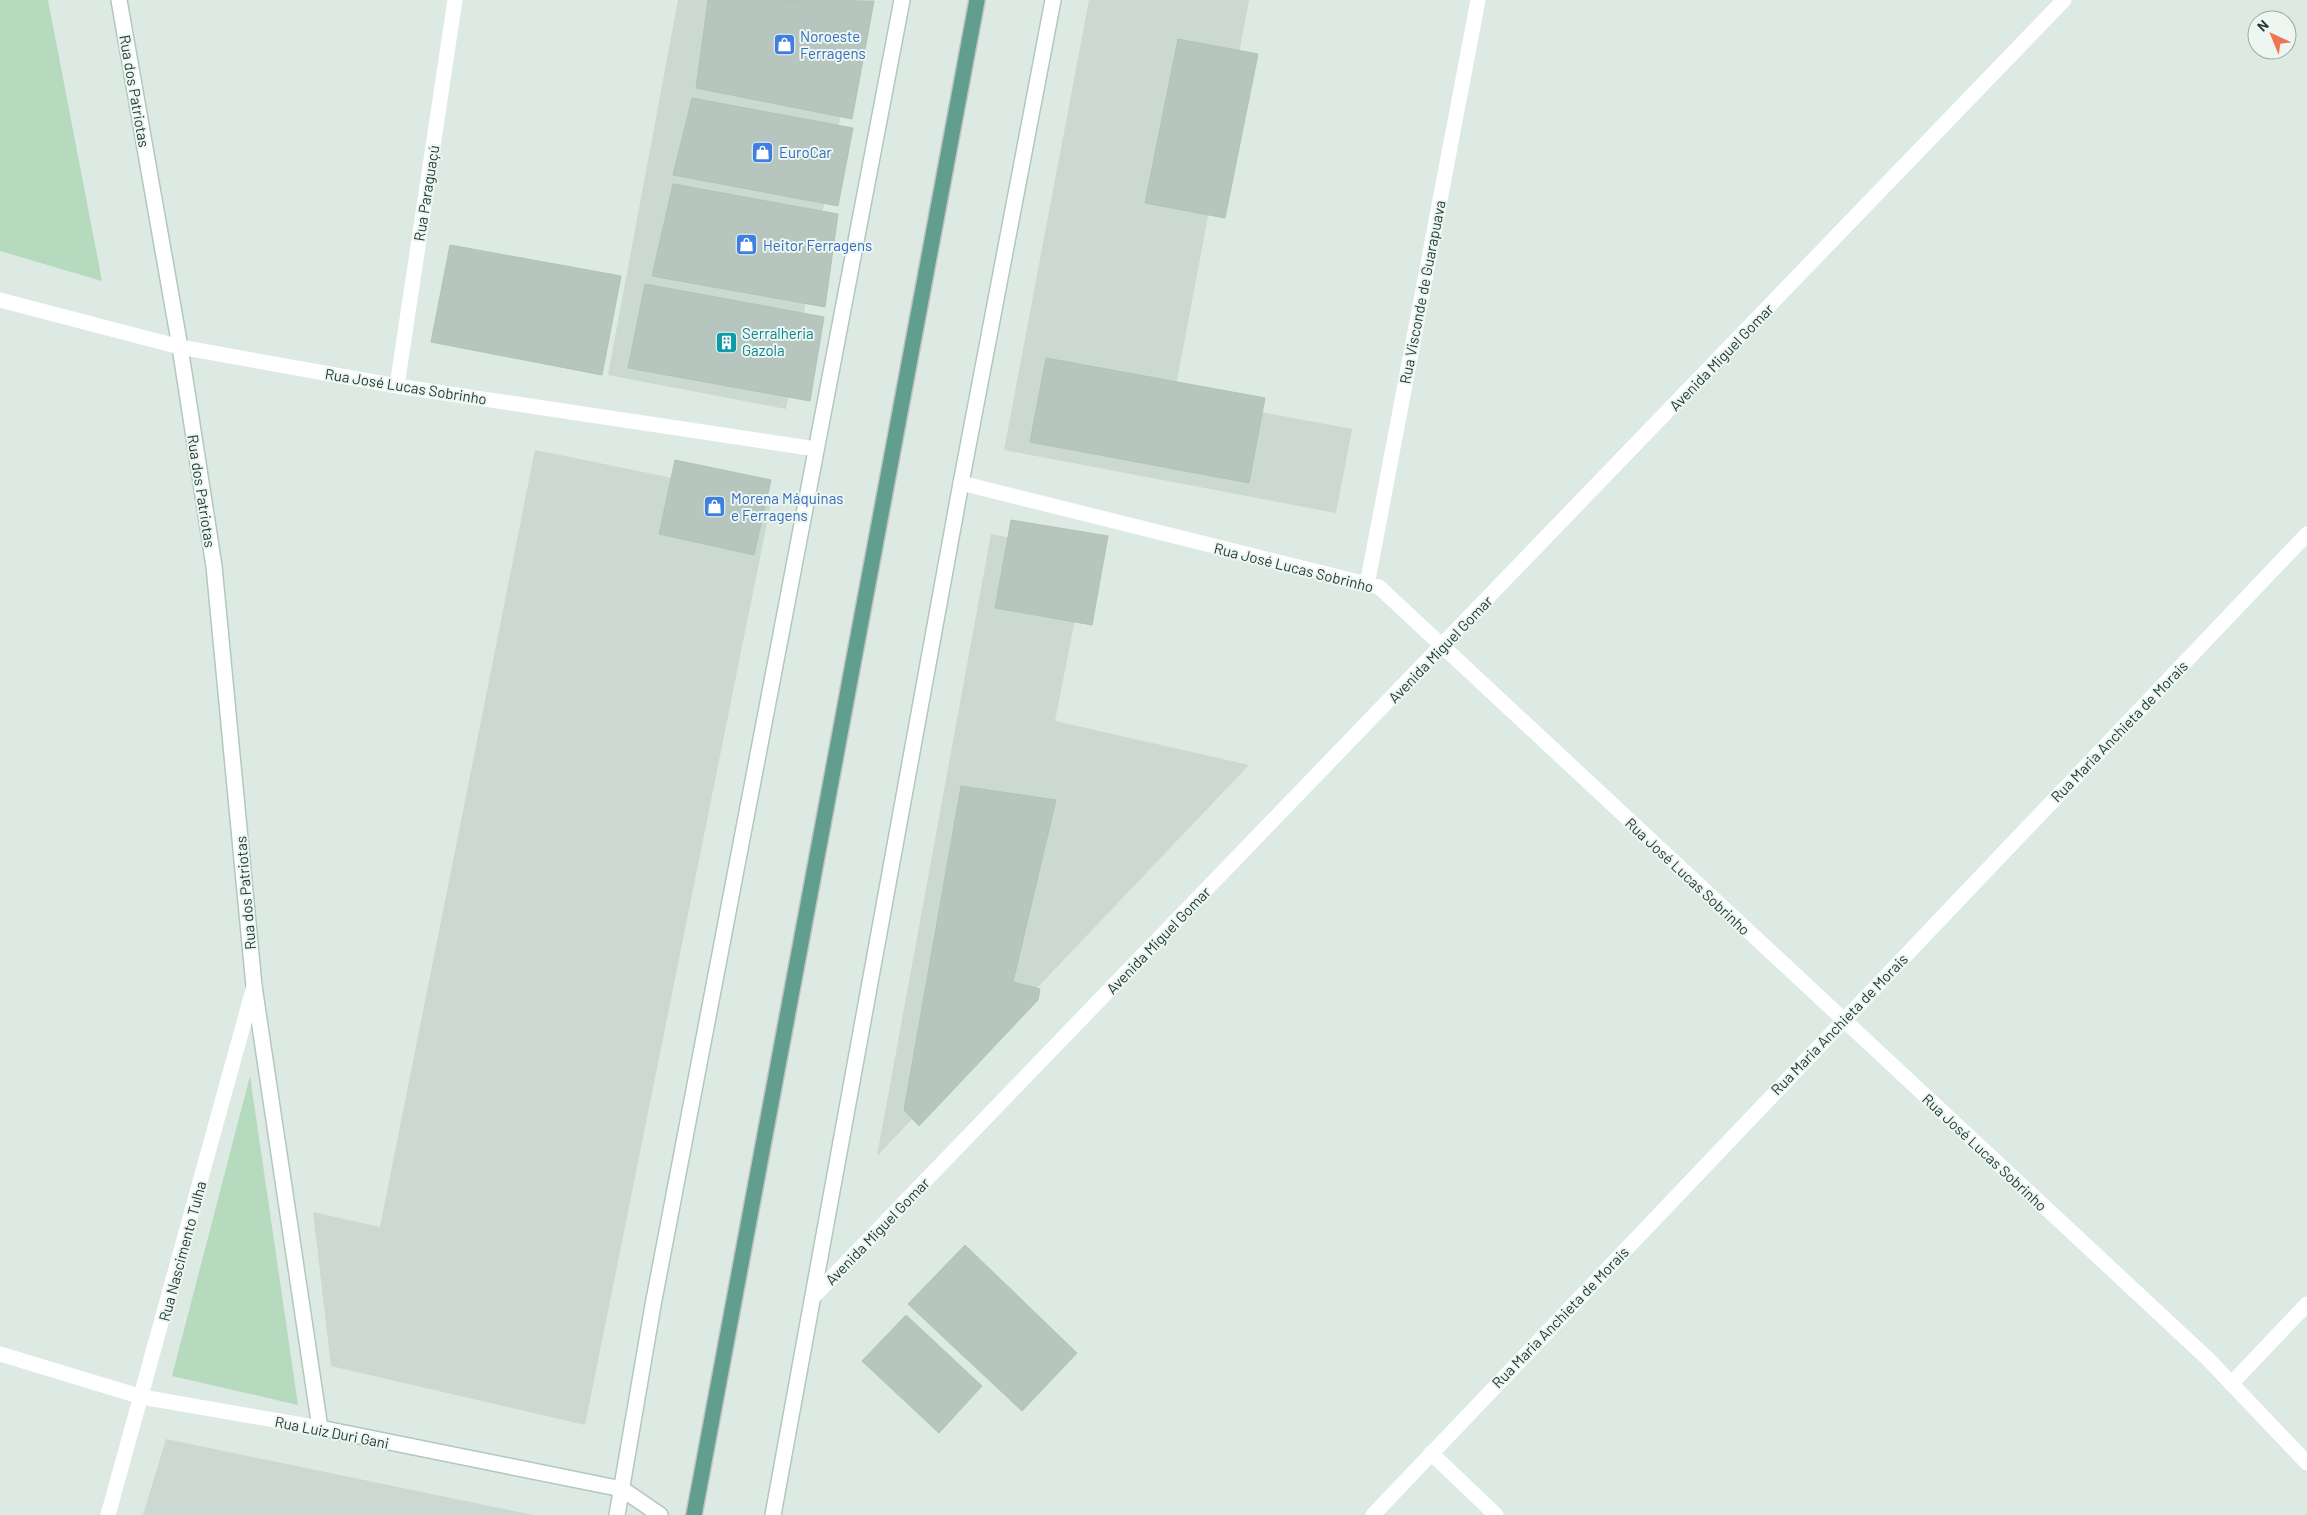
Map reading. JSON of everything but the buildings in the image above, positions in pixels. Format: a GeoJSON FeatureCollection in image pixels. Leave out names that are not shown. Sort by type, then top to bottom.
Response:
{"type":"FeatureCollection","features":[{"type":"Feature","properties":{"kind":"main road"},"geometry":{"type":"LineString","coordinates":[[694,1515],[977,0]]}},
{"type":"Feature","properties":{"kind":"street","name":"Rua dos Patriotas"},"geometry":{"type":"LineString","coordinates":[[119,0],[180,346],[214,566],[254,986],[320,1428]]}},
{"type":"Feature","properties":{"kind":"street","name":"Rua Paraguaçú"},"geometry":{"type":"LineString","coordinates":[[397,386],[454,0]]}},
{"type":"Feature","properties":{"kind":"street"},"geometry":{"type":"LineString","coordinates":[[617,1515],[653,1305],[902,0]]}},
{"type":"Feature","properties":{"kind":"street"},"geometry":{"type":"LineString","coordinates":[[773,1515],[962,484],[1053,0]]}},
{"type":"Feature","properties":{"kind":"street","name":"Rua Visconde de Guarapuava"},"geometry":{"type":"LineString","coordinates":[[1367,585],[1478,0]]}},
{"type":"Feature","properties":{"kind":"street","name":"Avenida Miguel Gomar"},"geometry":{"type":"LineString","coordinates":[[814,1296],[2064,0]]}},
{"type":"Feature","properties":{"kind":"street","name":"Rua José Lucas Sobrinho"},"geometry":{"type":"LineString","coordinates":[[0,300],[180,346],[397,386],[816,449]]}},
{"type":"Feature","properties":{"kind":"street","name":"Rua José Lucas Sobrinho"},"geometry":{"type":"LineString","coordinates":[[962,484],[1379,587],[2231,1384],[2307,1463]]}},
{"type":"Feature","properties":{"kind":"street","name":"Rua Maria Anchieta de Morais"},"geometry":{"type":"LineString","coordinates":[[1373,1515],[2307,534]]}},
{"type":"Feature","properties":{"kind":"street","name":"Rua Nascimento Tulha"},"geometry":{"type":"LineString","coordinates":[[108,1515],[142,1398],[254,986]]}},
{"type":"Feature","properties":{"kind":"street"},"geometry":{"type":"LineString","coordinates":[[2231,1384],[2307,1304]]}},
{"type":"Feature","properties":{"kind":"street","name":"Rua Luiz Duri Gani"},"geometry":{"type":"LineString","coordinates":[[0,1354],[142,1398],[320,1428],[622,1489],[660,1515]]}},
{"type":"Feature","properties":{"kind":"street"},"geometry":{"type":"LineString","coordinates":[[1431,1453],[1496,1515]]}},
{"type":"Feature","properties":{"kind":"shaded area"},"geometry":{"type":"Polygon","coordinates":[[[678,0],[862,0],[786,409],[608,375],[678,0]]]}},
{"type":"Feature","properties":{"kind":"shaded area"},"geometry":{"type":"Polygon","coordinates":[[[1089,0],[1249,0],[1174,396],[1352,429],[1336,513],[1004,450],[1089,0]]]}},
{"type":"Feature","properties":{"kind":"shaded area"},"geometry":{"type":"Polygon","coordinates":[[[535,450],[772,498],[585,1425],[331,1366],[313,1212],[380,1227],[535,450]]]}},
{"type":"Feature","properties":{"kind":"shaded area"},"geometry":{"type":"Polygon","coordinates":[[[991,534],[1088,553],[1055,721],[1249,765],[877,1156],[991,534]]]}},
{"type":"Feature","properties":{"kind":"shaded area"},"geometry":{"type":"Polygon","coordinates":[[[166,1439],[533,1515],[143,1515],[166,1439]]]}},
{"type":"Feature","properties":{"kind":"green space"},"geometry":{"type":"Polygon","coordinates":[[[0,0],[48,0],[102,281],[0,251],[0,0]]]}},
{"type":"Feature","properties":{"kind":"green space"},"geometry":{"type":"Polygon","coordinates":[[[250,1076],[298,1405],[172,1376],[250,1076]]]}},
{"type":"Feature","properties":{"kind":"place","name":"Noroeste Ferragens"},"geometry":{"type":"Point","coordinates":[784,45]}},
{"type":"Feature","properties":{"kind":"place","name":"EuroCar"},"geometry":{"type":"Point","coordinates":[763,152]}},
{"type":"Feature","properties":{"kind":"place","name":"Heitor Ferragens"},"geometry":{"type":"Point","coordinates":[747,245]}},
{"type":"Feature","properties":{"kind":"place","name":"Serralheria Gazola"},"geometry":{"type":"Point","coordinates":[726,342]}},
{"type":"Feature","properties":{"kind":"place","name":"Morena Máquinas e Ferragens"},"geometry":{"type":"Point","coordinates":[715,507]}}]}
